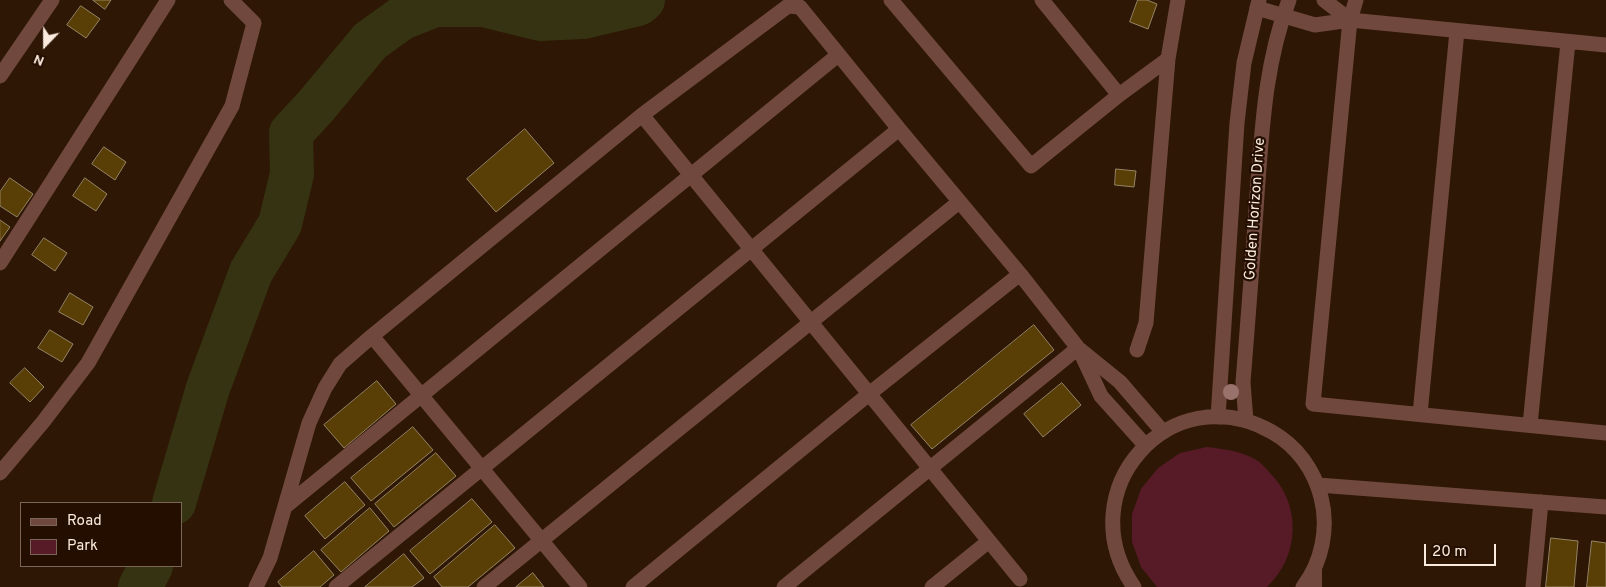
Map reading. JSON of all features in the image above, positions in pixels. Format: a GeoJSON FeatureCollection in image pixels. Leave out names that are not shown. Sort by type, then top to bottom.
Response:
{"type":"FeatureCollection","features":[{"type":"Feature","properties":{"kind":"street"},"geometry":{"type":"LineString","coordinates":[[0,76],[52,0]]}},
{"type":"Feature","properties":{"kind":"street"},"geometry":{"type":"LineString","coordinates":[[0,263],[168,0]]}},
{"type":"Feature","properties":{"kind":"street"},"geometry":{"type":"LineString","coordinates":[[0,473],[43,422],[88,363],[232,106],[254,23],[231,0]]}},
{"type":"Feature","properties":{"kind":"street"},"geometry":{"type":"LineString","coordinates":[[891,0],[1031,166],[1119,95],[1168,59]]}},
{"type":"Feature","properties":{"kind":"street"},"geometry":{"type":"LineString","coordinates":[[1042,0],[1119,95]]}},
{"type":"Feature","properties":{"kind":"street"},"geometry":{"type":"LineString","coordinates":[[1055,17],[1060,0]]}},
{"type":"Feature","properties":{"kind":"street"},"geometry":{"type":"LineString","coordinates":[[1137,350],[1146,322],[1168,59],[1178,0]]}},
{"type":"Feature","properties":{"kind":"street","name":"Golden Horizon Drive"},"geometry":{"type":"LineString","coordinates":[[1246,421],[1243,382],[1262,124],[1270,67],[1289,0]]}},
{"type":"Feature","properties":{"kind":"street"},"geometry":{"type":"LineString","coordinates":[[1324,0],[1350,20]]}},
{"type":"Feature","properties":{"kind":"street"},"geometry":{"type":"LineString","coordinates":[[1356,0],[1350,20],[1312,404],[1606,433]]}},
{"type":"Feature","properties":{"kind":"street"},"geometry":{"type":"LineString","coordinates":[[1258,4],[1283,16],[1315,25],[1350,20],[1606,46]]}},
{"type":"Feature","properties":{"kind":"street","name":"Golden Horizon Drive"},"geometry":{"type":"LineString","coordinates":[[1218,417],[1237,123],[1244,63],[1258,4]]}},
{"type":"Feature","properties":{"kind":"street"},"geometry":{"type":"LineString","coordinates":[[256,587],[270,558],[309,424],[324,388],[340,364],[642,115],[788,6],[800,7],[1020,274],[1078,348],[1102,396],[1145,445]]}},
{"type":"Feature","properties":{"kind":"street"},"geometry":{"type":"LineString","coordinates":[[1420,414],[1457,31]]}},
{"type":"Feature","properties":{"kind":"street"},"geometry":{"type":"LineString","coordinates":[[1530,425],[1568,42]]}},
{"type":"Feature","properties":{"kind":"street"},"geometry":{"type":"LineString","coordinates":[[286,506],[838,55]]}},
{"type":"Feature","properties":{"kind":"street"},"geometry":{"type":"LineString","coordinates":[[642,115],[1020,579]]}},
{"type":"Feature","properties":{"kind":"street"},"geometry":{"type":"LineString","coordinates":[[336,587],[899,129]]}},
{"type":"Feature","properties":{"kind":"street"},"geometry":{"type":"LineString","coordinates":[[484,587],[959,202]]}},
{"type":"Feature","properties":{"kind":"street"},"geometry":{"type":"LineString","coordinates":[[633,587],[869,394],[1020,274]]}},
{"type":"Feature","properties":{"kind":"street"},"geometry":{"type":"LineString","coordinates":[[372,336],[580,587]]}},
{"type":"Feature","properties":{"kind":"street"},"geometry":{"type":"LineString","coordinates":[[1078,348],[1120,382],[1163,432]]}},
{"type":"Feature","properties":{"kind":"street"},"geometry":{"type":"LineString","coordinates":[[784,587],[1078,348]]}},
{"type":"Feature","properties":{"kind":"street"},"geometry":{"type":"LineString","coordinates":[[1134,587],[1118,559],[1112,525],[1113,507],[1124,473],[1145,445],[1163,432],[1180,424],[1218,417],[1246,421],[1282,438],[1296,451],[1318,485],[1323,504],[1325,524],[1323,544],[1317,563],[1303,587]]}},
{"type":"Feature","properties":{"kind":"street"},"geometry":{"type":"LineString","coordinates":[[1318,485],[1606,507]]}},
{"type":"Feature","properties":{"kind":"street"},"geometry":{"type":"LineString","coordinates":[[1533,587],[1541,502]]}},
{"type":"Feature","properties":{"kind":"street"},"geometry":{"type":"LineString","coordinates":[[932,587],[989,541]]}},
{"type":"Feature","properties":{"kind":"lane"},"geometry":{"type":"LineString","coordinates":[[1317,563],[1317,587]]}},
{"type":"Feature","properties":{"kind":"green space"},"geometry":{"type":"Polygon","coordinates":[[[1207,447],[1240,453],[1258,461],[1280,485],[1287,499],[1292,514],[1293,530],[1291,545],[1286,560],[1278,574],[1267,587],[1157,587],[1141,567],[1132,542],[1132,514],[1141,489],[1158,468],[1180,453],[1207,447]]]}},
{"type":"Feature","properties":{"kind":"building"},"geometry":{"type":"Polygon","coordinates":[[[93,0],[111,0],[105,9],[93,0]]]}},
{"type":"Feature","properties":{"kind":"building"},"geometry":{"type":"Polygon","coordinates":[[[1138,0],[1147,0],[1157,4],[1148,29],[1130,22],[1138,0]]]}},
{"type":"Feature","properties":{"kind":"building"},"geometry":{"type":"Polygon","coordinates":[[[81,6],[100,19],[86,38],[67,25],[81,6]]]}},
{"type":"Feature","properties":{"kind":"building"},"geometry":{"type":"Polygon","coordinates":[[[525,129],[554,163],[496,212],[467,179],[525,129]]]}},
{"type":"Feature","properties":{"kind":"building"},"geometry":{"type":"Polygon","coordinates":[[[104,147],[126,162],[115,180],[92,164],[104,147]]]}},
{"type":"Feature","properties":{"kind":"building"},"geometry":{"type":"Polygon","coordinates":[[[1116,169],[1136,171],[1134,187],[1115,185],[1116,169]]]}},
{"type":"Feature","properties":{"kind":"building"},"geometry":{"type":"Polygon","coordinates":[[[10,178],[33,194],[17,217],[0,206],[0,192],[10,178]]]}},
{"type":"Feature","properties":{"kind":"building"},"geometry":{"type":"Polygon","coordinates":[[[85,178],[107,194],[96,211],[73,196],[85,178]]]}},
{"type":"Feature","properties":{"kind":"building"},"geometry":{"type":"Polygon","coordinates":[[[0,220],[10,227],[0,241],[0,220]]]}},
{"type":"Feature","properties":{"kind":"building"},"geometry":{"type":"Polygon","coordinates":[[[44,238],[67,253],[55,271],[32,255],[44,238]]]}},
{"type":"Feature","properties":{"kind":"building"},"geometry":{"type":"Polygon","coordinates":[[[70,293],[93,307],[83,325],[59,312],[70,293]]]}},
{"type":"Feature","properties":{"kind":"building"},"geometry":{"type":"Polygon","coordinates":[[[1034,325],[1054,350],[932,449],[911,425],[1034,325]]]}},
{"type":"Feature","properties":{"kind":"building"},"geometry":{"type":"Polygon","coordinates":[[[50,330],[73,344],[62,362],[38,348],[50,330]]]}},
{"type":"Feature","properties":{"kind":"building"},"geometry":{"type":"Polygon","coordinates":[[[25,368],[44,387],[30,402],[10,383],[25,368]]]}},
{"type":"Feature","properties":{"kind":"building"},"geometry":{"type":"Polygon","coordinates":[[[377,381],[396,404],[344,448],[324,425],[377,381]]]}},
{"type":"Feature","properties":{"kind":"building"},"geometry":{"type":"Polygon","coordinates":[[[1062,383],[1081,405],[1043,437],[1024,414],[1062,383]]]}},
{"type":"Feature","properties":{"kind":"building"},"geometry":{"type":"Polygon","coordinates":[[[413,427],[433,450],[371,501],[351,478],[413,427]]]}},
{"type":"Feature","properties":{"kind":"building"},"geometry":{"type":"Polygon","coordinates":[[[436,453],[456,476],[394,527],[375,504],[436,453]]]}},
{"type":"Feature","properties":{"kind":"building"},"geometry":{"type":"Polygon","coordinates":[[[345,482],[365,505],[325,539],[305,516],[345,482]]]}},
{"type":"Feature","properties":{"kind":"building"},"geometry":{"type":"Polygon","coordinates":[[[472,499],[492,522],[430,574],[410,551],[472,499]]]}},
{"type":"Feature","properties":{"kind":"building"},"geometry":{"type":"Polygon","coordinates":[[[370,508],[389,531],[341,572],[321,550],[370,508]]]}},
{"type":"Feature","properties":{"kind":"building"},"geometry":{"type":"Polygon","coordinates":[[[495,525],[515,548],[468,587],[442,587],[434,577],[495,525]]]}},
{"type":"Feature","properties":{"kind":"building"},"geometry":{"type":"Polygon","coordinates":[[[1551,538],[1578,541],[1574,587],[1546,587],[1551,538]]]}},
{"type":"Feature","properties":{"kind":"building"},"geometry":{"type":"Polygon","coordinates":[[[1592,541],[1606,543],[1606,587],[1587,587],[1592,541]]]}},
{"type":"Feature","properties":{"kind":"building"},"geometry":{"type":"Polygon","coordinates":[[[314,551],[334,575],[320,587],[282,587],[278,582],[314,551]]]}},
{"type":"Feature","properties":{"kind":"building"},"geometry":{"type":"Polygon","coordinates":[[[404,554],[424,578],[412,587],[365,587],[404,554]]]}},
{"type":"Feature","properties":{"kind":"building"},"geometry":{"type":"Polygon","coordinates":[[[533,573],[544,587],[516,587],[533,573]]]}},
{"type":"Feature","properties":{"kind":"waterway"},"geometry":{"type":"LineString","coordinates":[[174,502],[208,388],[251,272],[280,224],[292,174],[291,133],[370,41],[402,18],[435,5],[483,5],[540,19],[583,17],[638,4],[643,0]]}},
{"type":"Feature","properties":{"kind":"waterway"},"geometry":{"type":"LineString","coordinates":[[140,587],[150,567]]}}]}
